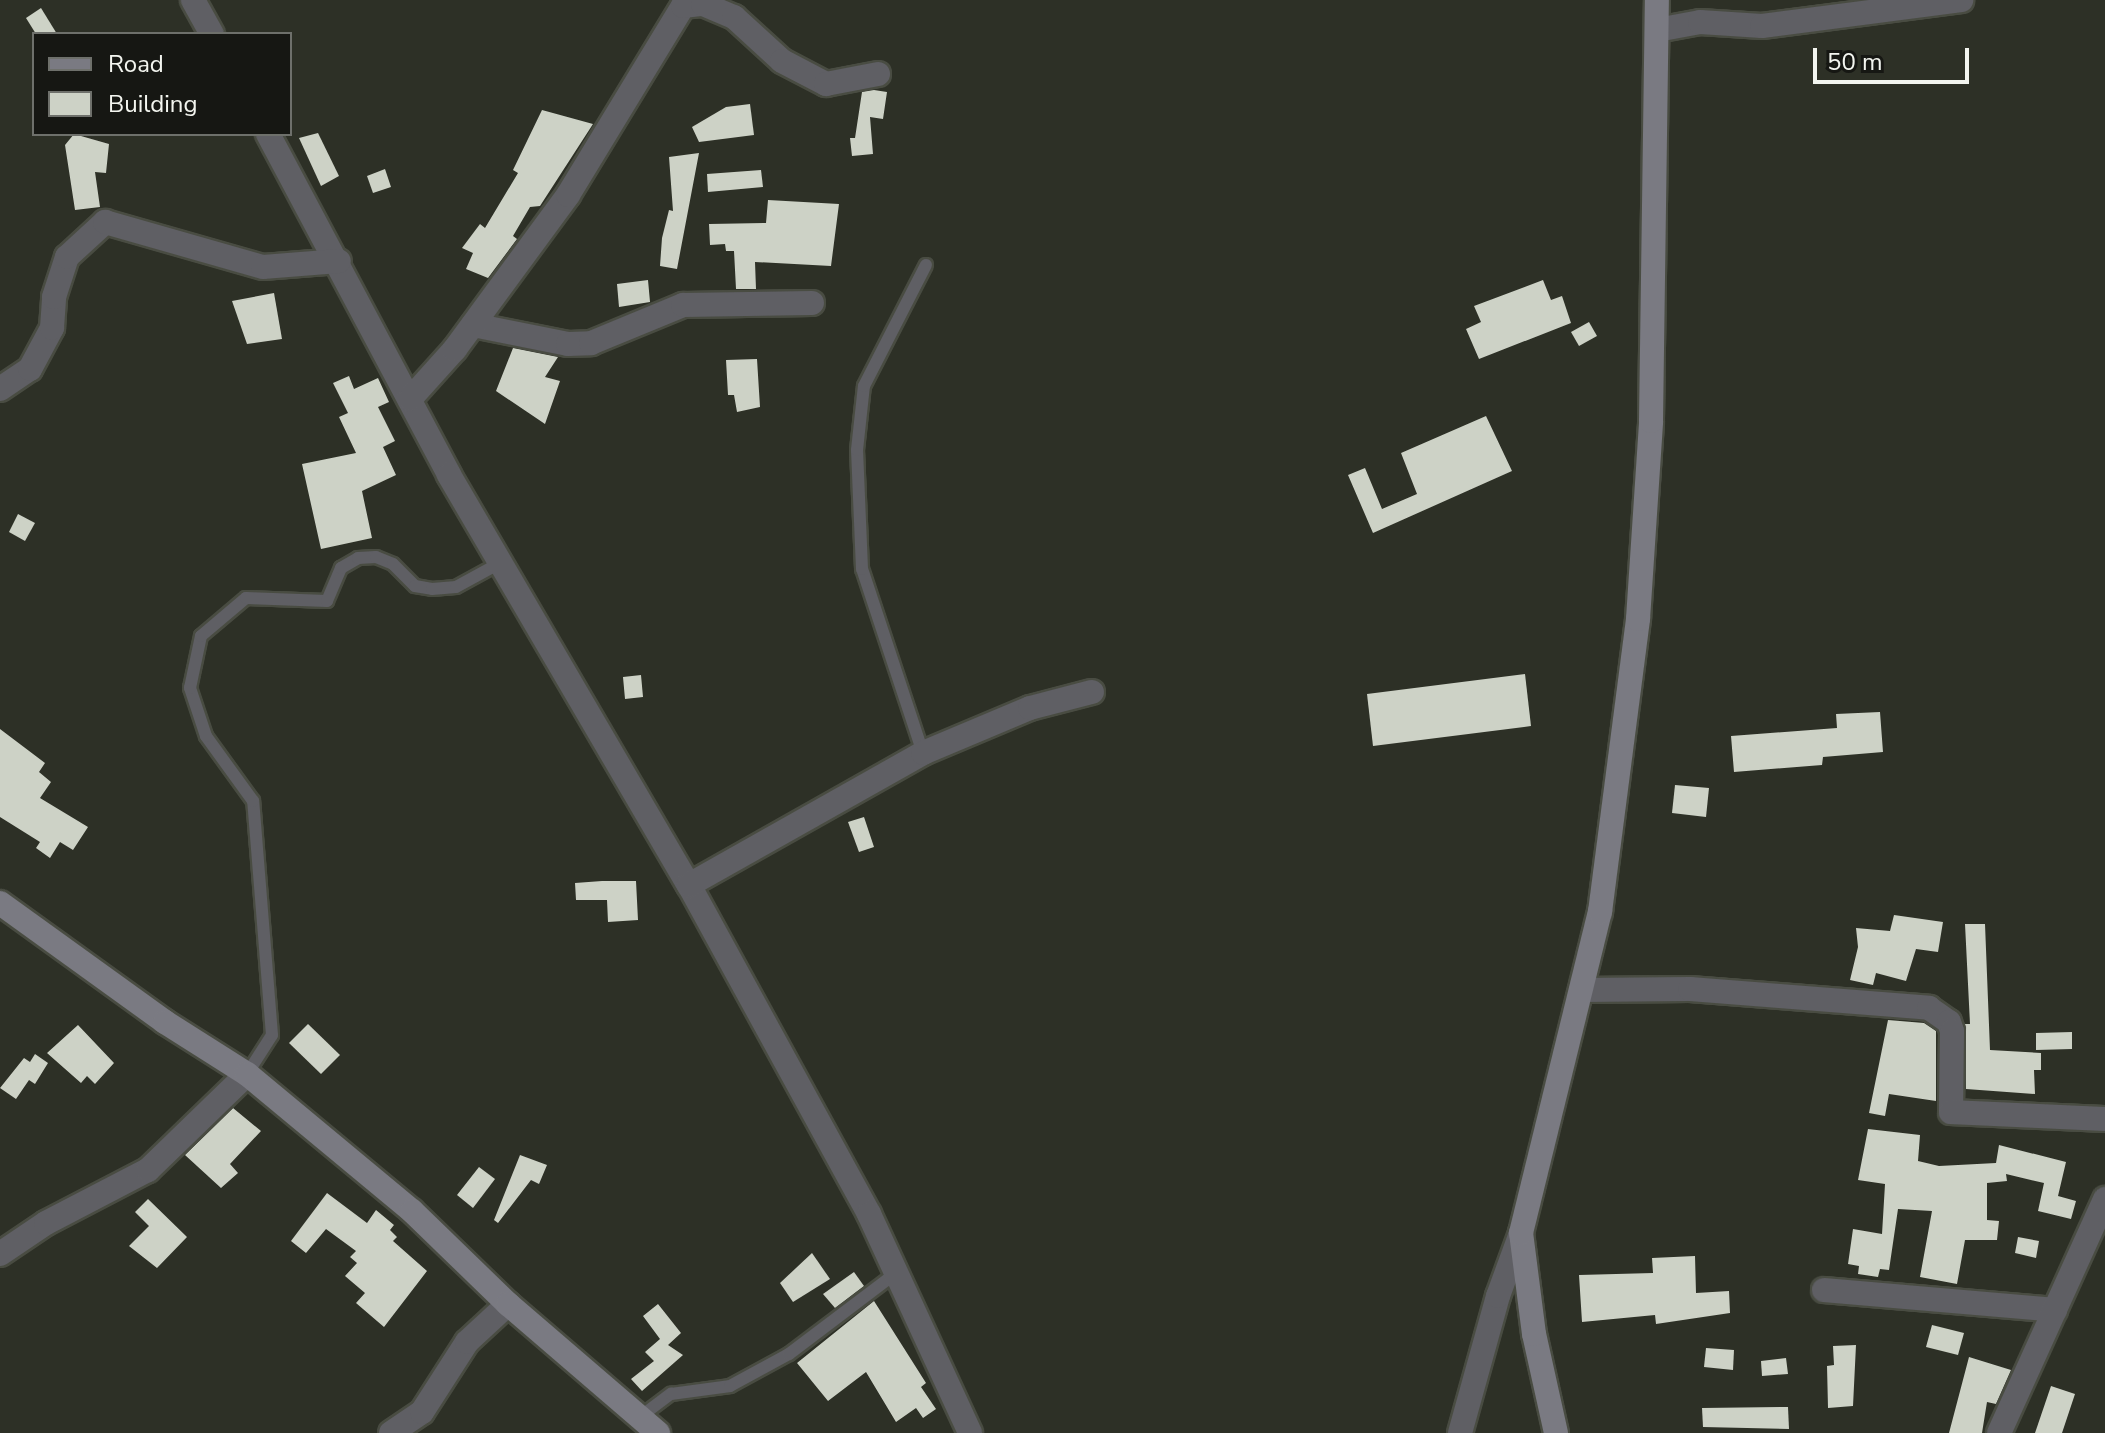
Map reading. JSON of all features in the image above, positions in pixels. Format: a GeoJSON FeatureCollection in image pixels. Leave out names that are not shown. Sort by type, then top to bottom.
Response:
{"type":"FeatureCollection","features":[{"type":"Feature","properties":{"kind":"street"},"geometry":{"type":"LineString","coordinates":[[193,0],[211,32]]}},
{"type":"Feature","properties":{"kind":"street"},"geometry":{"type":"LineString","coordinates":[[1460,1433],[1498,1296],[1521,1233],[1600,912],[1638,619],[1651,421],[1657,0]]}},
{"type":"Feature","properties":{"kind":"street"},"geometry":{"type":"LineString","coordinates":[[1657,30],[1700,22],[1762,26],[1961,0]]}},
{"type":"Feature","properties":{"kind":"street"},"geometry":{"type":"LineString","coordinates":[[410,399],[473,325],[568,195],[683,6],[703,4],[734,17],[782,61],[826,84],[878,74]]}},
{"type":"Feature","properties":{"kind":"street"},"geometry":{"type":"LineString","coordinates":[[269,136],[339,261],[498,564],[689,885],[869,1214],[970,1433]]}},
{"type":"Feature","properties":{"kind":"street"},"geometry":{"type":"LineString","coordinates":[[0,389],[30,369],[52,328],[54,297],[67,257],[105,222],[263,267],[339,261]]}},
{"type":"Feature","properties":{"kind":"street"},"geometry":{"type":"LineString","coordinates":[[473,325],[568,344],[591,343],[683,305],[812,303]]}},
{"type":"Feature","properties":{"kind":"street"},"geometry":{"type":"LineString","coordinates":[[689,885],[923,753],[1030,708],[1092,692]]}},
{"type":"Feature","properties":{"kind":"street"},"geometry":{"type":"LineString","coordinates":[[0,903],[165,1022],[247,1074],[412,1211],[508,1304],[649,1425]]}},
{"type":"Feature","properties":{"kind":"street"},"geometry":{"type":"LineString","coordinates":[[1581,990],[1690,989],[1929,1008],[1949,1022],[1952,1031],[1951,1112],[2105,1119]]}},
{"type":"Feature","properties":{"kind":"street"},"geometry":{"type":"LineString","coordinates":[[0,1254],[46,1223],[148,1170],[247,1074]]}},
{"type":"Feature","properties":{"kind":"street"},"geometry":{"type":"LineString","coordinates":[[1999,1433],[2105,1199]]}},
{"type":"Feature","properties":{"kind":"street"},"geometry":{"type":"LineString","coordinates":[[1521,1233],[1534,1334],[1556,1433]]}},
{"type":"Feature","properties":{"kind":"street"},"geometry":{"type":"LineString","coordinates":[[1824,1290],[2055,1310]]}},
{"type":"Feature","properties":{"kind":"street"},"geometry":{"type":"LineString","coordinates":[[391,1433],[422,1412],[467,1342],[508,1304]]}},
{"type":"Feature","properties":{"kind":"lane"},"geometry":{"type":"LineString","coordinates":[[923,753],[862,569],[857,450],[864,386],[926,265]]}},
{"type":"Feature","properties":{"kind":"lane"},"geometry":{"type":"LineString","coordinates":[[247,1074],[272,1035],[253,801],[206,736],[190,688],[201,636],[246,598],[327,601],[341,568],[358,558],[376,557],[393,564],[415,586],[432,589],[456,587],[498,564]]}},
{"type":"Feature","properties":{"kind":"lane"},"geometry":{"type":"LineString","coordinates":[[649,1425],[671,1394],[730,1386],[789,1354],[896,1273]]}},
{"type":"Feature","properties":{"kind":"building"},"geometry":{"type":"Polygon","coordinates":[[[41,8],[56,32],[35,32],[26,18],[41,8]]]}},
{"type":"Feature","properties":{"kind":"building"},"geometry":{"type":"Polygon","coordinates":[[[862,92],[887,92],[883,119],[870,117],[873,154],[852,156],[850,138],[855,138],[862,92]]]}},
{"type":"Feature","properties":{"kind":"building"},"geometry":{"type":"Polygon","coordinates":[[[750,104],[754,135],[699,142],[692,127],[726,107],[750,104]]]}},
{"type":"Feature","properties":{"kind":"building"},"geometry":{"type":"Polygon","coordinates":[[[542,110],[593,124],[540,206],[530,207],[513,236],[517,239],[488,278],[466,269],[473,253],[462,248],[480,224],[485,228],[518,173],[513,170],[542,110]]]}},
{"type":"Feature","properties":{"kind":"building"},"geometry":{"type":"Polygon","coordinates":[[[318,133],[339,176],[321,186],[299,138],[318,133]]]}},
{"type":"Feature","properties":{"kind":"building"},"geometry":{"type":"Polygon","coordinates":[[[72,136],[109,144],[106,173],[95,172],[100,207],[75,210],[65,145],[72,136]]]}},
{"type":"Feature","properties":{"kind":"building"},"geometry":{"type":"Polygon","coordinates":[[[699,153],[677,269],[660,266],[662,238],[669,210],[673,211],[669,157],[699,153]]]}},
{"type":"Feature","properties":{"kind":"building"},"geometry":{"type":"Polygon","coordinates":[[[385,169],[391,187],[373,193],[367,176],[385,169]]]}},
{"type":"Feature","properties":{"kind":"building"},"geometry":{"type":"Polygon","coordinates":[[[761,170],[763,187],[708,192],[707,174],[761,170]]]}},
{"type":"Feature","properties":{"kind":"building"},"geometry":{"type":"Polygon","coordinates":[[[768,200],[839,204],[831,266],[755,262],[756,289],[736,289],[734,251],[726,251],[725,244],[710,245],[709,224],[766,223],[768,200]]]}},
{"type":"Feature","properties":{"kind":"building"},"geometry":{"type":"Polygon","coordinates":[[[648,280],[650,302],[619,307],[617,284],[648,280]]]}},
{"type":"Feature","properties":{"kind":"building"},"geometry":{"type":"Polygon","coordinates":[[[1543,280],[1551,300],[1562,296],[1571,323],[1479,359],[1466,329],[1481,322],[1474,306],[1543,280]]]}},
{"type":"Feature","properties":{"kind":"building"},"geometry":{"type":"Polygon","coordinates":[[[274,293],[282,339],[247,344],[232,301],[274,293]]]}},
{"type":"Feature","properties":{"kind":"building"},"geometry":{"type":"Polygon","coordinates":[[[1589,322],[1597,336],[1579,346],[1571,332],[1589,322]]]}},
{"type":"Feature","properties":{"kind":"building"},"geometry":{"type":"Polygon","coordinates":[[[513,348],[558,357],[545,377],[560,381],[545,424],[496,391],[513,348]]]}},
{"type":"Feature","properties":{"kind":"building"},"geometry":{"type":"Polygon","coordinates":[[[757,359],[760,407],[737,412],[734,395],[728,395],[726,360],[757,359]]]}},
{"type":"Feature","properties":{"kind":"building"},"geometry":{"type":"Polygon","coordinates":[[[349,376],[354,389],[378,378],[389,402],[378,407],[395,441],[383,447],[396,475],[362,491],[372,538],[321,549],[302,464],[356,453],[339,417],[348,413],[333,383],[349,376]]]}},
{"type":"Feature","properties":{"kind":"building"},"geometry":{"type":"Polygon","coordinates":[[[1486,416],[1512,471],[1373,533],[1348,475],[1365,468],[1382,509],[1417,494],[1401,453],[1486,416]]]}},
{"type":"Feature","properties":{"kind":"building"},"geometry":{"type":"Polygon","coordinates":[[[18,514],[35,523],[25,541],[9,532],[18,514]]]}},
{"type":"Feature","properties":{"kind":"building"},"geometry":{"type":"Polygon","coordinates":[[[1525,674],[1531,726],[1373,746],[1367,694],[1525,674]]]}},
{"type":"Feature","properties":{"kind":"building"},"geometry":{"type":"Polygon","coordinates":[[[641,675],[643,697],[625,699],[623,677],[641,675]]]}},
{"type":"Feature","properties":{"kind":"building"},"geometry":{"type":"Polygon","coordinates":[[[1880,712],[1883,752],[1823,757],[1822,765],[1734,772],[1731,736],[1837,728],[1836,714],[1880,712]]]}},
{"type":"Feature","properties":{"kind":"building"},"geometry":{"type":"Polygon","coordinates":[[[0,729],[45,763],[39,772],[51,782],[40,798],[88,827],[73,850],[60,842],[50,858],[36,848],[40,842],[0,817],[0,729]]]}},
{"type":"Feature","properties":{"kind":"building"},"geometry":{"type":"Polygon","coordinates":[[[1675,785],[1709,788],[1706,817],[1672,813],[1675,785]]]}},
{"type":"Feature","properties":{"kind":"building"},"geometry":{"type":"Polygon","coordinates":[[[864,817],[874,847],[859,852],[848,822],[864,817]]]}},
{"type":"Feature","properties":{"kind":"building"},"geometry":{"type":"Polygon","coordinates":[[[636,881],[638,920],[608,922],[607,900],[576,900],[575,883],[636,881]]]}},
{"type":"Feature","properties":{"kind":"building"},"geometry":{"type":"Polygon","coordinates":[[[1894,915],[1943,922],[1938,952],[1916,949],[1906,981],[1876,973],[1873,985],[1850,980],[1858,947],[1856,928],[1890,931],[1894,915]]]}},
{"type":"Feature","properties":{"kind":"building"},"geometry":{"type":"Polygon","coordinates":[[[1965,924],[1985,924],[1990,1050],[2041,1053],[2041,1070],[2034,1070],[2035,1094],[1966,1089],[1965,1024],[1970,1024],[1965,924]]]}},
{"type":"Feature","properties":{"kind":"building"},"geometry":{"type":"Polygon","coordinates":[[[1888,1020],[1924,1023],[1936,1031],[1936,1101],[1889,1094],[1885,1116],[1869,1113],[1888,1020]]]}},
{"type":"Feature","properties":{"kind":"building"},"geometry":{"type":"Polygon","coordinates":[[[308,1024],[340,1055],[321,1074],[289,1043],[308,1024]]]}},
{"type":"Feature","properties":{"kind":"building"},"geometry":{"type":"Polygon","coordinates":[[[78,1025],[114,1063],[95,1084],[87,1076],[81,1083],[47,1053],[78,1025]]]}},
{"type":"Feature","properties":{"kind":"building"},"geometry":{"type":"Polygon","coordinates":[[[2072,1032],[2072,1049],[2036,1050],[2036,1033],[2072,1032]]]}},
{"type":"Feature","properties":{"kind":"building"},"geometry":{"type":"Polygon","coordinates":[[[35,1054],[48,1063],[35,1084],[29,1080],[16,1099],[0,1088],[24,1058],[30,1062],[35,1054]]]}},
{"type":"Feature","properties":{"kind":"building"},"geometry":{"type":"Polygon","coordinates":[[[233,1108],[261,1131],[230,1164],[238,1173],[221,1188],[185,1155],[233,1108]]]}},
{"type":"Feature","properties":{"kind":"building"},"geometry":{"type":"Polygon","coordinates":[[[1868,1129],[1920,1135],[1918,1161],[1939,1166],[1996,1163],[1999,1145],[2066,1162],[2058,1196],[2076,1201],[2071,1219],[2038,1211],[2044,1183],[2006,1174],[2007,1181],[1987,1183],[1987,1220],[1999,1221],[1997,1240],[1965,1240],[1957,1284],[1920,1277],[1932,1211],[1898,1209],[1889,1270],[1880,1269],[1878,1277],[1858,1274],[1859,1266],[1848,1264],[1853,1229],[1882,1234],[1885,1184],[1858,1180],[1868,1129]]]}},
{"type":"Feature","properties":{"kind":"building"},"geometry":{"type":"Polygon","coordinates":[[[520,1155],[547,1165],[539,1184],[531,1180],[498,1223],[494,1220],[520,1155]]]}},
{"type":"Feature","properties":{"kind":"building"},"geometry":{"type":"Polygon","coordinates":[[[479,1167],[495,1179],[473,1208],[457,1195],[479,1167]]]}},
{"type":"Feature","properties":{"kind":"building"},"geometry":{"type":"Polygon","coordinates":[[[327,1193],[367,1223],[376,1210],[394,1225],[390,1230],[397,1237],[393,1241],[427,1271],[384,1327],[356,1303],[365,1293],[345,1276],[357,1263],[350,1257],[356,1251],[326,1229],[306,1253],[291,1241],[327,1193]]]}},
{"type":"Feature","properties":{"kind":"building"},"geometry":{"type":"Polygon","coordinates":[[[148,1199],[187,1237],[157,1268],[129,1246],[149,1226],[135,1212],[148,1199]]]}},
{"type":"Feature","properties":{"kind":"building"},"geometry":{"type":"Polygon","coordinates":[[[2018,1237],[2039,1241],[2036,1258],[2015,1253],[2018,1237]]]}},
{"type":"Feature","properties":{"kind":"building"},"geometry":{"type":"Polygon","coordinates":[[[812,1253],[830,1279],[793,1302],[780,1283],[812,1253]]]}},
{"type":"Feature","properties":{"kind":"building"},"geometry":{"type":"Polygon","coordinates":[[[1695,1256],[1696,1293],[1729,1291],[1730,1313],[1656,1324],[1655,1315],[1582,1322],[1579,1275],[1653,1273],[1652,1258],[1695,1256]]]}},
{"type":"Feature","properties":{"kind":"building"},"geometry":{"type":"Polygon","coordinates":[[[854,1272],[864,1286],[835,1308],[823,1294],[854,1272]]]}},
{"type":"Feature","properties":{"kind":"building"},"geometry":{"type":"Polygon","coordinates":[[[874,1301],[926,1383],[921,1387],[936,1409],[923,1418],[916,1408],[896,1422],[866,1372],[828,1401],[797,1363],[874,1301]]]}},
{"type":"Feature","properties":{"kind":"building"},"geometry":{"type":"Polygon","coordinates":[[[658,1304],[681,1333],[668,1345],[683,1355],[642,1391],[631,1379],[654,1361],[645,1352],[660,1339],[643,1316],[658,1304]]]}},
{"type":"Feature","properties":{"kind":"building"},"geometry":{"type":"Polygon","coordinates":[[[1932,1325],[1964,1333],[1958,1355],[1926,1347],[1932,1325]]]}},
{"type":"Feature","properties":{"kind":"building"},"geometry":{"type":"Polygon","coordinates":[[[1856,1345],[1853,1406],[1828,1408],[1827,1366],[1834,1365],[1833,1346],[1856,1345]]]}},
{"type":"Feature","properties":{"kind":"building"},"geometry":{"type":"Polygon","coordinates":[[[1706,1348],[1734,1350],[1733,1370],[1704,1367],[1706,1348]]]}},
{"type":"Feature","properties":{"kind":"building"},"geometry":{"type":"Polygon","coordinates":[[[1969,1357],[2011,1370],[1996,1404],[1987,1402],[1982,1433],[1949,1433],[1969,1357]]]}},
{"type":"Feature","properties":{"kind":"building"},"geometry":{"type":"Polygon","coordinates":[[[1786,1358],[1788,1374],[1762,1376],[1761,1361],[1786,1358]]]}},
{"type":"Feature","properties":{"kind":"building"},"geometry":{"type":"Polygon","coordinates":[[[2051,1386],[2075,1394],[2062,1433],[2035,1433],[2051,1386]]]}},
{"type":"Feature","properties":{"kind":"building"},"geometry":{"type":"Polygon","coordinates":[[[1788,1407],[1789,1429],[1703,1427],[1702,1408],[1788,1407]]]}}]}
